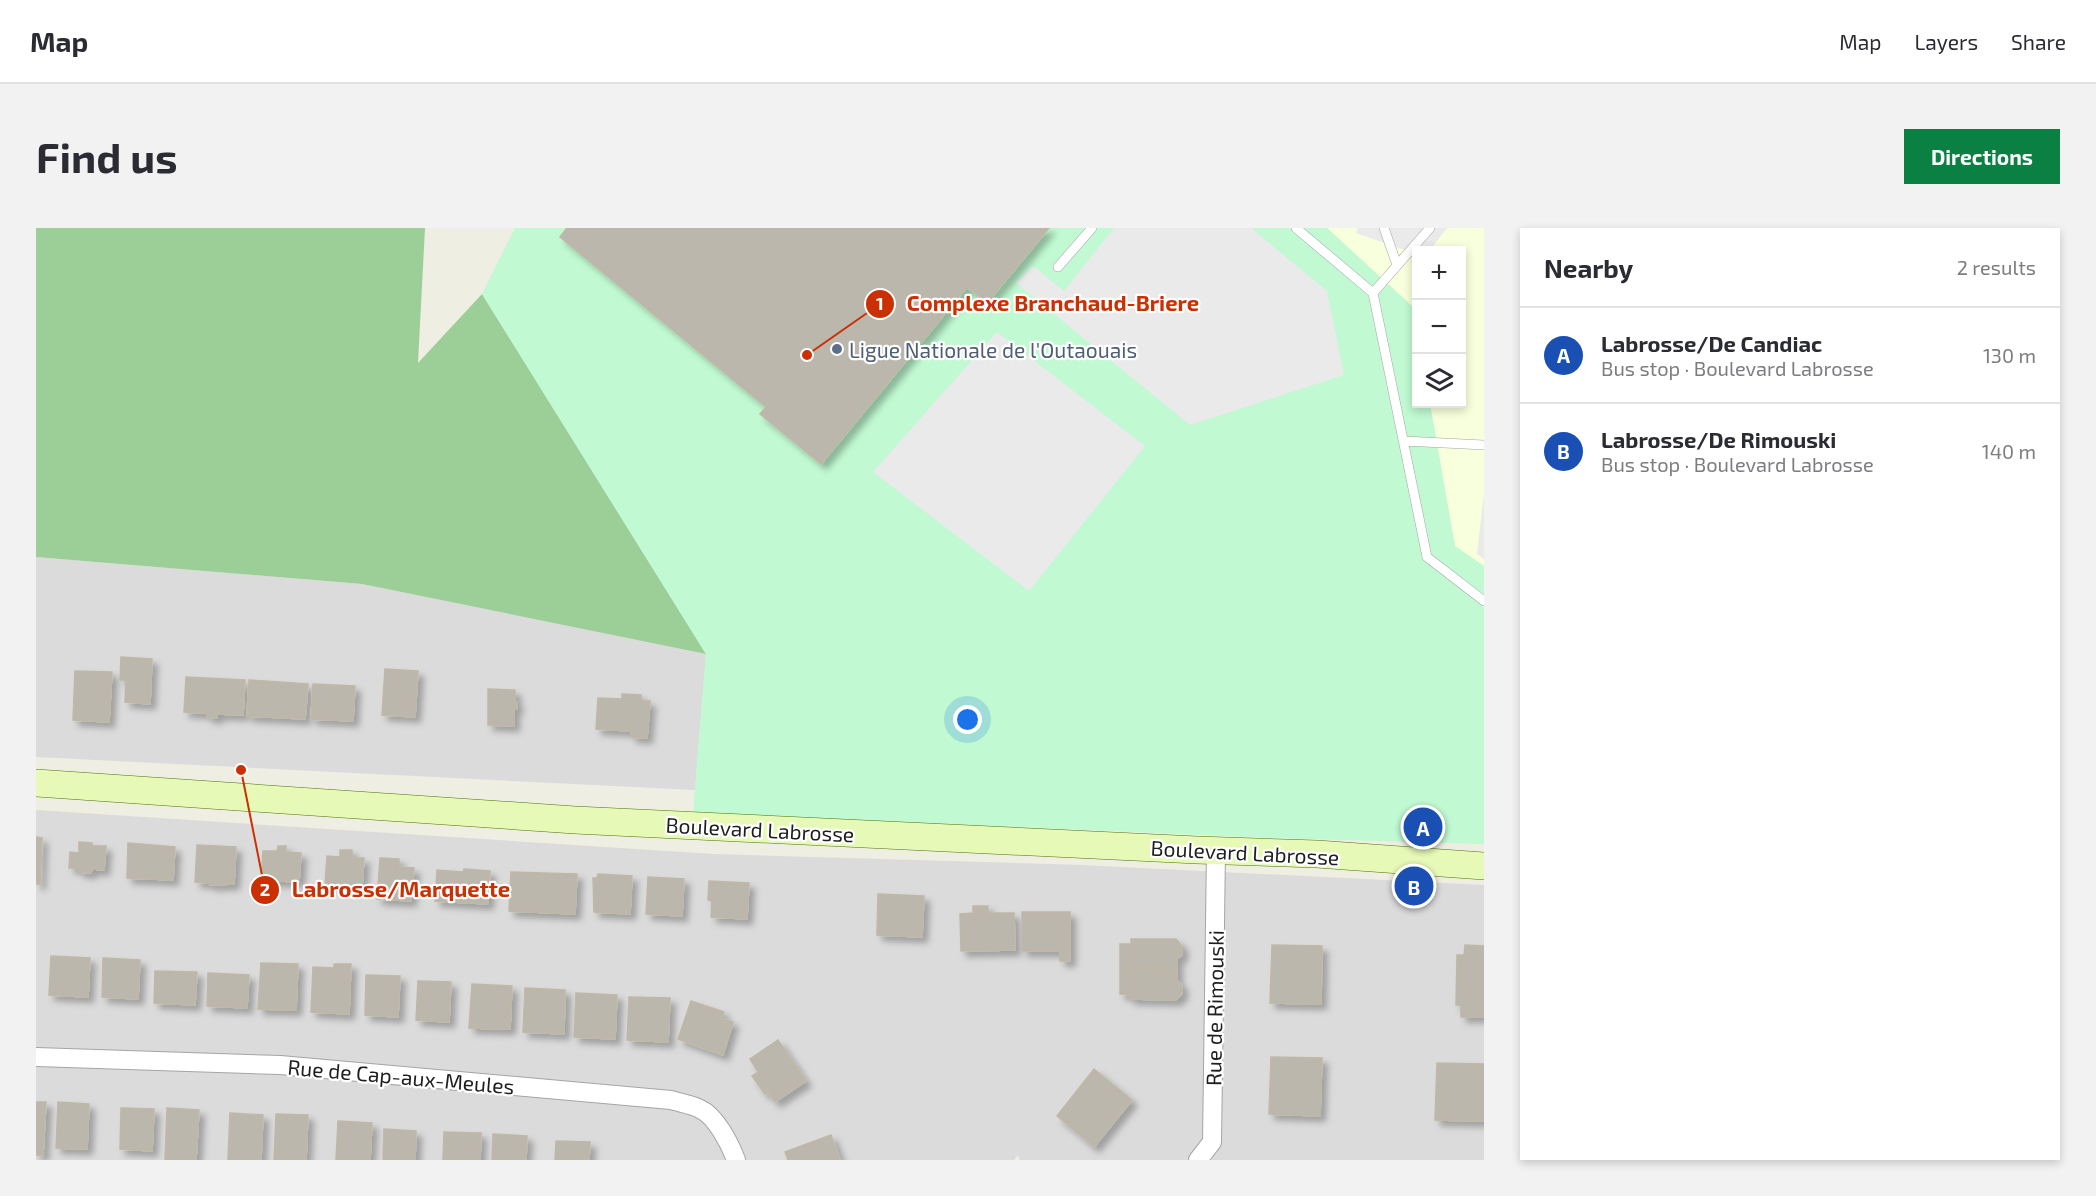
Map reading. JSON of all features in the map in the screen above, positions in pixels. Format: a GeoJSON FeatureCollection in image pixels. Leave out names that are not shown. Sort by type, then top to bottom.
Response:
{"type":"FeatureCollection","features":[{"type":"Feature","properties":{"kind":"main road","name":"Boulevard Labrosse"},"geometry":{"type":"LineString","coordinates":[[36,783],[575,820],[1317,854],[1484,866]]}},
{"type":"Feature","properties":{"kind":"street","name":"Rue de Rimouski"},"geometry":{"type":"LineString","coordinates":[[1198,1160],[1212,1142],[1216,850]]}},
{"type":"Feature","properties":{"kind":"street","name":"Rue de Cap-aux-Meules"},"geometry":{"type":"LineString","coordinates":[[36,1057],[280,1065],[671,1100],[701,1109],[730,1144],[736,1160]]}},
{"type":"Feature","properties":{"kind":"lane"},"geometry":{"type":"LineString","coordinates":[[1058,267],[1092,228]]}},
{"type":"Feature","properties":{"kind":"lane"},"geometry":{"type":"LineString","coordinates":[[1296,228],[1373,293],[1427,557],[1484,601]]}},
{"type":"Feature","properties":{"kind":"lane"},"geometry":{"type":"LineString","coordinates":[[1384,228],[1397,265]]}},
{"type":"Feature","properties":{"kind":"lane"},"geometry":{"type":"LineString","coordinates":[[1373,293],[1430,228]]}},
{"type":"Feature","properties":{"kind":"lane"},"geometry":{"type":"LineString","coordinates":[[1404,441],[1484,445]]}},
{"type":"Feature","properties":{"kind":"shaded area"},"geometry":{"type":"Polygon","coordinates":[[[515,228],[1327,228],[1412,306],[1412,408],[1431,408],[1455,546],[1484,566],[1484,844],[1272,838],[693,813],[706,654],[482,294],[515,228]]]}},
{"type":"Feature","properties":{"kind":"shaded area"},"geometry":{"type":"Polygon","coordinates":[[[1114,228],[1251,228],[1327,291],[1344,375],[1190,425],[1016,283],[1033,266],[1064,291],[1114,228]]]}},
{"type":"Feature","properties":{"kind":"shaded area"},"geometry":{"type":"Polygon","coordinates":[[[1327,228],[1484,228],[1484,566],[1455,547],[1431,408],[1466,408],[1466,246],[1412,246],[1412,306],[1327,228]]]}},
{"type":"Feature","properties":{"kind":"shaded area"},"geometry":{"type":"Polygon","coordinates":[[[1358,228],[1447,228],[1433,246],[1412,246],[1412,253],[1356,233],[1358,228]]]}},
{"type":"Feature","properties":{"kind":"shaded area"},"geometry":{"type":"Polygon","coordinates":[[[997,332],[1145,446],[1029,591],[873,472],[997,332]]]}},
{"type":"Feature","properties":{"kind":"shaded area"},"geometry":{"type":"Polygon","coordinates":[[[1484,493],[1484,559],[1477,554],[1484,493]]]}},
{"type":"Feature","properties":{"kind":"shaded area"},"geometry":{"type":"Polygon","coordinates":[[[36,557],[362,584],[706,654],[695,790],[36,757],[36,557]]]}},
{"type":"Feature","properties":{"kind":"shaded area"},"geometry":{"type":"Polygon","coordinates":[[[36,810],[714,854],[1082,865],[1484,885],[1484,1160],[1020,1160],[1018,1155],[1014,1160],[36,1160],[36,810]]]}},
{"type":"Feature","properties":{"kind":"green space"},"geometry":{"type":"Polygon","coordinates":[[[36,228],[425,228],[418,363],[482,294],[706,654],[362,584],[36,557],[36,228]]]}},
{"type":"Feature","properties":{"kind":"building"},"geometry":{"type":"Polygon","coordinates":[[[567,228],[1049,228],[987,303],[967,287],[821,464],[760,414],[766,407],[560,237],[567,228]]]}},
{"type":"Feature","properties":{"kind":"building"},"geometry":{"type":"Polygon","coordinates":[[[121,657],[152,659],[150,704],[125,702],[126,680],[120,680],[121,657]]]}},
{"type":"Feature","properties":{"kind":"building"},"geometry":{"type":"Polygon","coordinates":[[[385,669],[418,671],[415,717],[382,715],[385,669]]]}},
{"type":"Feature","properties":{"kind":"building"},"geometry":{"type":"Polygon","coordinates":[[[75,671],[112,672],[109,722],[73,720],[75,671]]]}},
{"type":"Feature","properties":{"kind":"building"},"geometry":{"type":"Polygon","coordinates":[[[186,677],[245,680],[243,715],[217,714],[217,718],[207,717],[207,713],[184,712],[186,677]]]}},
{"type":"Feature","properties":{"kind":"building"},"geometry":{"type":"Polygon","coordinates":[[[249,680],[308,684],[305,719],[247,716],[249,680]]]}},
{"type":"Feature","properties":{"kind":"building"},"geometry":{"type":"Polygon","coordinates":[[[313,684],[355,686],[353,721],[311,719],[313,684]]]}},
{"type":"Feature","properties":{"kind":"building"},"geometry":{"type":"Polygon","coordinates":[[[488,689],[515,690],[517,709],[514,709],[514,726],[488,725],[488,689]]]}},
{"type":"Feature","properties":{"kind":"building"},"geometry":{"type":"Polygon","coordinates":[[[622,694],[641,695],[641,701],[650,701],[647,738],[631,737],[631,731],[596,729],[598,698],[622,699],[622,694]]]}},
{"type":"Feature","properties":{"kind":"building"},"geometry":{"type":"Polygon","coordinates":[[[36,837],[42,838],[40,884],[36,884],[36,837]]]}},
{"type":"Feature","properties":{"kind":"building"},"geometry":{"type":"Polygon","coordinates":[[[79,842],[92,843],[92,846],[106,846],[104,870],[92,869],[91,873],[79,872],[79,868],[69,868],[70,852],[79,853],[79,842]]]}},
{"type":"Feature","properties":{"kind":"building"},"geometry":{"type":"Polygon","coordinates":[[[128,843],[175,847],[173,880],[127,878],[128,843]]]}},
{"type":"Feature","properties":{"kind":"building"},"geometry":{"type":"Polygon","coordinates":[[[197,845],[236,847],[234,884],[210,885],[210,883],[195,882],[197,845]]]}},
{"type":"Feature","properties":{"kind":"building"},"geometry":{"type":"Polygon","coordinates":[[[278,846],[286,846],[286,852],[301,853],[299,882],[261,880],[263,851],[277,851],[278,846]]]}},
{"type":"Feature","properties":{"kind":"building"},"geometry":{"type":"Polygon","coordinates":[[[340,850],[352,850],[352,858],[364,858],[362,887],[325,885],[327,856],[340,857],[340,850]]]}},
{"type":"Feature","properties":{"kind":"building"},"geometry":{"type":"Polygon","coordinates":[[[380,858],[399,859],[399,867],[414,868],[411,901],[377,899],[380,858]]]}},
{"type":"Feature","properties":{"kind":"building"},"geometry":{"type":"Polygon","coordinates":[[[464,869],[490,871],[488,904],[435,901],[437,870],[463,872],[464,869]]]}},
{"type":"Feature","properties":{"kind":"building"},"geometry":{"type":"Polygon","coordinates":[[[511,872],[577,874],[575,914],[509,911],[511,872]]]}},
{"type":"Feature","properties":{"kind":"building"},"geometry":{"type":"Polygon","coordinates":[[[598,874],[632,876],[630,914],[594,912],[593,878],[597,878],[598,874]]]}},
{"type":"Feature","properties":{"kind":"building"},"geometry":{"type":"Polygon","coordinates":[[[648,877],[684,879],[682,916],[646,914],[648,877]]]}},
{"type":"Feature","properties":{"kind":"building"},"geometry":{"type":"Polygon","coordinates":[[[709,881],[749,883],[747,919],[711,917],[712,901],[708,900],[709,881]]]}},
{"type":"Feature","properties":{"kind":"building"},"geometry":{"type":"Polygon","coordinates":[[[878,894],[924,896],[922,937],[877,935],[878,894]]]}},
{"type":"Feature","properties":{"kind":"building"},"geometry":{"type":"Polygon","coordinates":[[[973,906],[988,906],[988,913],[1014,913],[1015,950],[961,951],[960,914],[973,913],[973,906]]]}},
{"type":"Feature","properties":{"kind":"building"},"geometry":{"type":"Polygon","coordinates":[[[1022,912],[1070,912],[1070,961],[1060,961],[1060,951],[1022,951],[1022,912]]]}},
{"type":"Feature","properties":{"kind":"building"},"geometry":{"type":"Polygon","coordinates":[[[1131,939],[1176,939],[1182,946],[1182,955],[1177,959],[1177,970],[1120,968],[1120,944],[1131,944],[1131,939]]]}},
{"type":"Feature","properties":{"kind":"building"},"geometry":{"type":"Polygon","coordinates":[[[1272,945],[1322,946],[1321,1004],[1270,1003],[1272,945]]]}},
{"type":"Feature","properties":{"kind":"building"},"geometry":{"type":"Polygon","coordinates":[[[1465,945],[1484,946],[1484,1017],[1461,1017],[1461,1005],[1456,1005],[1457,955],[1464,955],[1465,945]]]}},
{"type":"Feature","properties":{"kind":"building"},"geometry":{"type":"Polygon","coordinates":[[[51,956],[90,958],[88,997],[49,995],[51,956]]]}},
{"type":"Feature","properties":{"kind":"building"},"geometry":{"type":"Polygon","coordinates":[[[103,958],[140,960],[138,999],[102,997],[103,958]]]}},
{"type":"Feature","properties":{"kind":"building"},"geometry":{"type":"Polygon","coordinates":[[[261,963],[298,964],[296,1010],[258,1009],[261,963]]]}},
{"type":"Feature","properties":{"kind":"building"},"geometry":{"type":"Polygon","coordinates":[[[334,964],[351,964],[349,1014],[311,1012],[313,967],[334,968],[334,964]]]}},
{"type":"Feature","properties":{"kind":"building"},"geometry":{"type":"Polygon","coordinates":[[[1120,968],[1177,970],[1177,980],[1182,985],[1182,994],[1176,1000],[1130,999],[1130,995],[1120,994],[1120,968]]]}},
{"type":"Feature","properties":{"kind":"building"},"geometry":{"type":"Polygon","coordinates":[[[155,971],[197,972],[195,1005],[154,1003],[155,971]]]}},
{"type":"Feature","properties":{"kind":"building"},"geometry":{"type":"Polygon","coordinates":[[[208,973],[249,975],[247,1008],[207,1006],[208,973]]]}},
{"type":"Feature","properties":{"kind":"building"},"geometry":{"type":"Polygon","coordinates":[[[366,975],[400,976],[398,1017],[365,1015],[366,975]]]}},
{"type":"Feature","properties":{"kind":"building"},"geometry":{"type":"Polygon","coordinates":[[[418,981],[451,982],[449,1022],[416,1020],[418,981]]]}},
{"type":"Feature","properties":{"kind":"building"},"geometry":{"type":"Polygon","coordinates":[[[472,984],[512,986],[510,1029],[469,1028],[472,984]]]}},
{"type":"Feature","properties":{"kind":"building"},"geometry":{"type":"Polygon","coordinates":[[[525,988],[565,990],[564,1034],[523,1032],[525,988]]]}},
{"type":"Feature","properties":{"kind":"building"},"geometry":{"type":"Polygon","coordinates":[[[576,993],[617,995],[615,1039],[574,1037],[576,993]]]}},
{"type":"Feature","properties":{"kind":"building"},"geometry":{"type":"Polygon","coordinates":[[[629,997],[670,998],[668,1042],[627,1040],[629,997]]]}},
{"type":"Feature","properties":{"kind":"building"},"geometry":{"type":"Polygon","coordinates":[[[691,1001],[724,1012],[722,1018],[733,1022],[723,1055],[678,1039],[691,1001]]]}},
{"type":"Feature","properties":{"kind":"building"},"geometry":{"type":"Polygon","coordinates":[[[778,1040],[806,1081],[775,1102],[768,1092],[765,1094],[752,1076],[758,1072],[750,1059],[778,1040]]]}},
{"type":"Feature","properties":{"kind":"building"},"geometry":{"type":"Polygon","coordinates":[[[1271,1057],[1322,1058],[1320,1116],[1269,1114],[1271,1057]]]}},
{"type":"Feature","properties":{"kind":"building"},"geometry":{"type":"Polygon","coordinates":[[[1437,1063],[1484,1064],[1484,1121],[1435,1120],[1437,1063]]]}},
{"type":"Feature","properties":{"kind":"building"},"geometry":{"type":"Polygon","coordinates":[[[1094,1069],[1132,1100],[1094,1147],[1057,1116],[1094,1069]]]}},
{"type":"Feature","properties":{"kind":"building"},"geometry":{"type":"Polygon","coordinates":[[[36,1102],[46,1102],[43,1155],[36,1155],[36,1102]]]}},
{"type":"Feature","properties":{"kind":"building"},"geometry":{"type":"Polygon","coordinates":[[[58,1102],[89,1104],[87,1149],[56,1148],[58,1102]]]}},
{"type":"Feature","properties":{"kind":"building"},"geometry":{"type":"Polygon","coordinates":[[[121,1108],[154,1109],[152,1151],[120,1149],[121,1108]]]}},
{"type":"Feature","properties":{"kind":"building"},"geometry":{"type":"Polygon","coordinates":[[[167,1108],[199,1110],[196,1160],[165,1160],[167,1108]]]}},
{"type":"Feature","properties":{"kind":"building"},"geometry":{"type":"Polygon","coordinates":[[[230,1113],[263,1115],[261,1160],[228,1160],[230,1113]]]}},
{"type":"Feature","properties":{"kind":"building"},"geometry":{"type":"Polygon","coordinates":[[[276,1114],[308,1115],[306,1160],[274,1160],[276,1114]]]}},
{"type":"Feature","properties":{"kind":"building"},"geometry":{"type":"Polygon","coordinates":[[[338,1121],[372,1123],[370,1160],[336,1160],[338,1121]]]}},
{"type":"Feature","properties":{"kind":"building"},"geometry":{"type":"Polygon","coordinates":[[[384,1129],[416,1131],[415,1160],[383,1160],[384,1129]]]}},
{"type":"Feature","properties":{"kind":"building"},"geometry":{"type":"Polygon","coordinates":[[[444,1132],[481,1133],[480,1160],[443,1160],[444,1132]]]}},
{"type":"Feature","properties":{"kind":"building"},"geometry":{"type":"Polygon","coordinates":[[[493,1134],[527,1136],[526,1160],[492,1160],[493,1134]]]}},
{"type":"Feature","properties":{"kind":"building"},"geometry":{"type":"Polygon","coordinates":[[[831,1135],[840,1160],[788,1160],[785,1152],[831,1135]]]}},
{"type":"Feature","properties":{"kind":"building"},"geometry":{"type":"Polygon","coordinates":[[[556,1141],[590,1142],[589,1160],[555,1160],[556,1141]]]}},
{"type":"Feature","properties":{"kind":"place","name":"Ligue Nationale de l'Outaouais"},"geometry":{"type":"Point","coordinates":[837,349]}},
{"type":"Feature","properties":{"kind":"place","name":"Complexe Branchaud-Briere"},"geometry":{"type":"Point","coordinates":[807,355]}},
{"type":"Feature","properties":{"kind":"place","name":"Labrosse/Marquette"},"geometry":{"type":"Point","coordinates":[241,770]}},
{"type":"Feature","properties":{"kind":"place","name":"Labrosse/De Candiac"},"geometry":{"type":"Point","coordinates":[1423,827]}},
{"type":"Feature","properties":{"kind":"place","name":"Labrosse/De Rimouski"},"geometry":{"type":"Point","coordinates":[1414,886]}}]}
